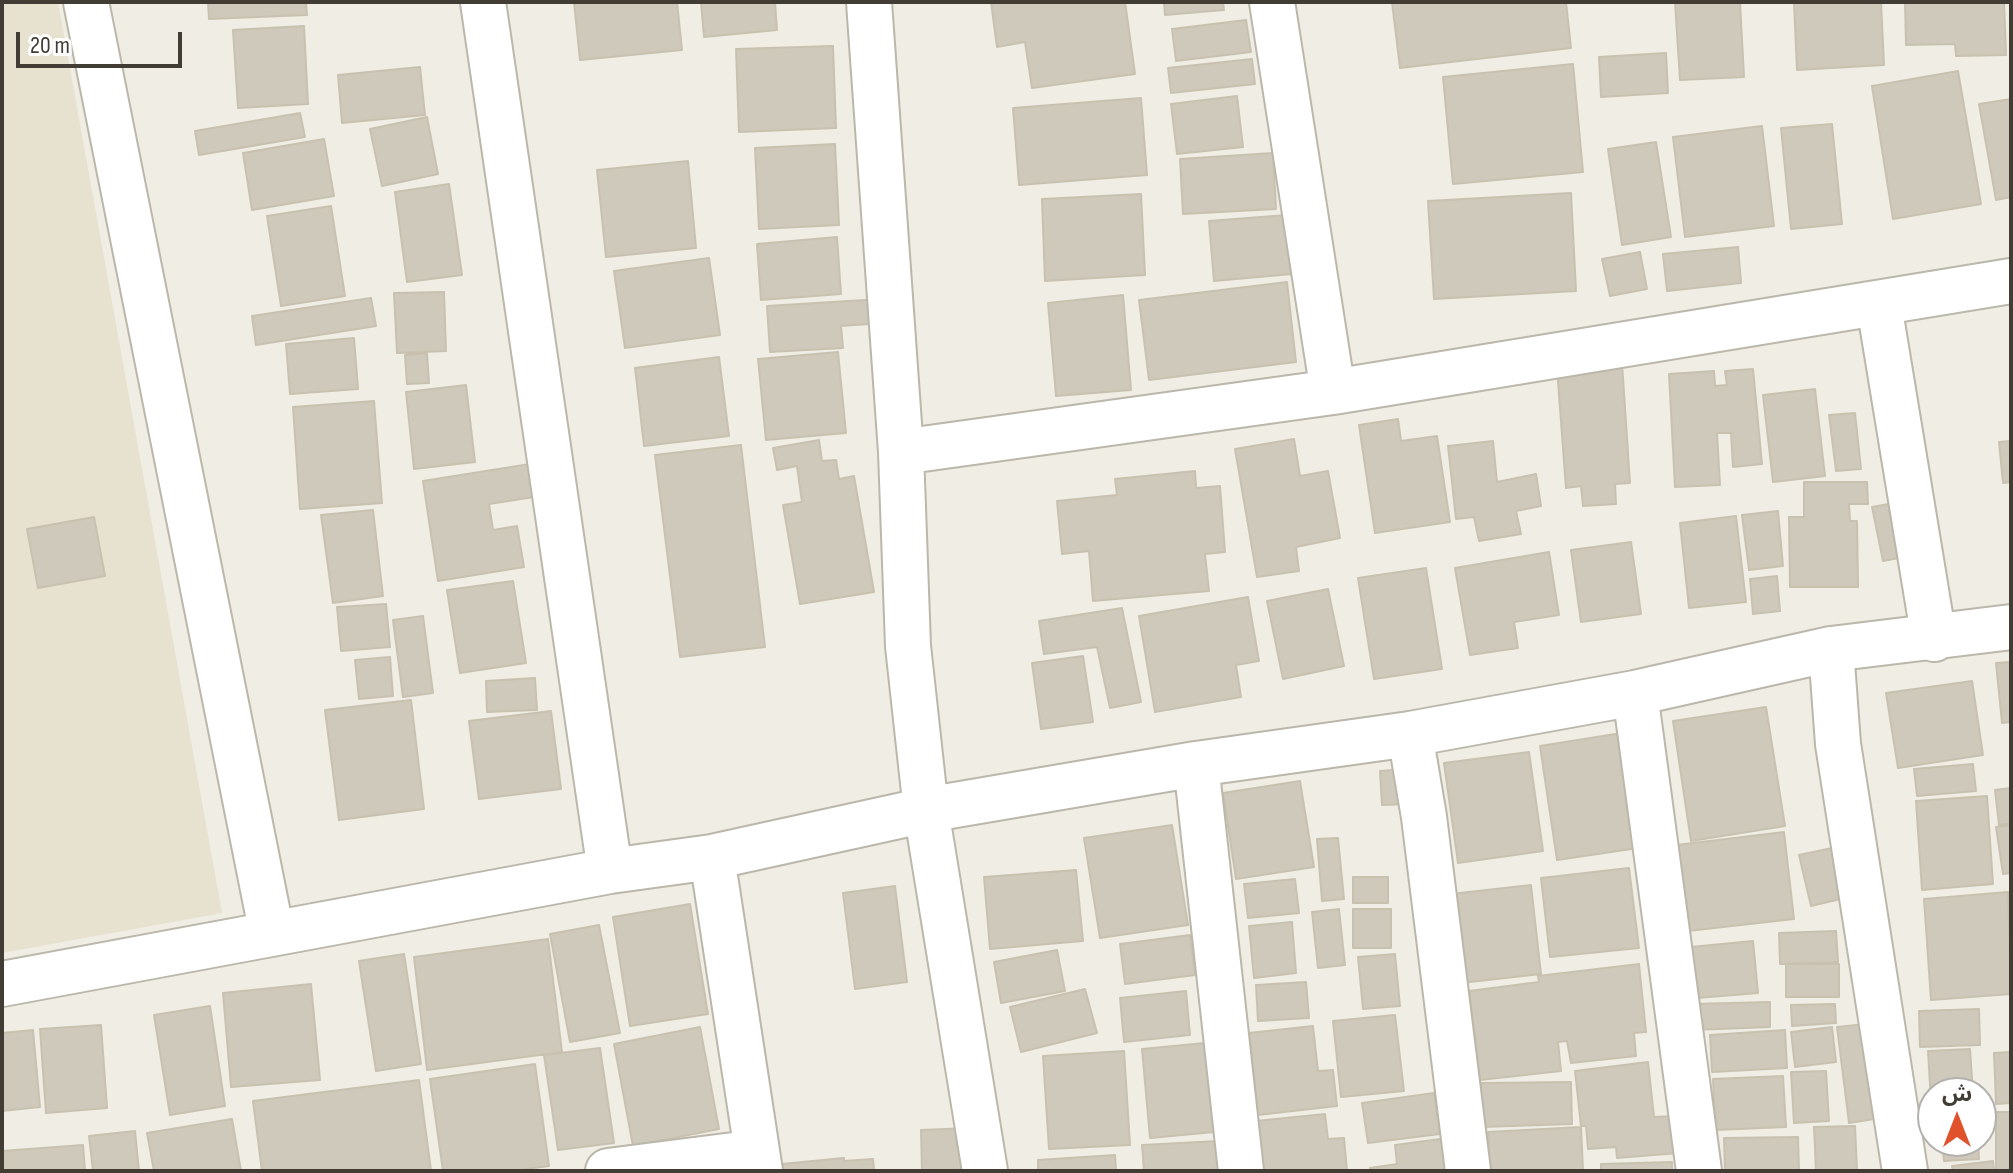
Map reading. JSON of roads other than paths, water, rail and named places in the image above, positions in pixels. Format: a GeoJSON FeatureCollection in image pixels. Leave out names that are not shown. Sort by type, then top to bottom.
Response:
{"type":"FeatureCollection","features":[{"type":"Feature","properties":{"kind":"street"},"geometry":{"type":"LineString","coordinates":[[86,2],[272,934]]}},
{"type":"Feature","properties":{"kind":"street"},"geometry":{"type":"LineString","coordinates":[[483,2],[610,871]]}},
{"type":"Feature","properties":{"kind":"street"},"geometry":{"type":"LineString","coordinates":[[869,2],[901,452],[908,646],[926,810],[985,1171]]}},
{"type":"Feature","properties":{"kind":"street"},"geometry":{"type":"LineString","coordinates":[[1272,2],[1333,392]]}},
{"type":"Feature","properties":{"kind":"street"},"geometry":{"type":"LineString","coordinates":[[901,452],[1333,392],[2011,281]]}},
{"type":"Feature","properties":{"kind":"street"},"geometry":{"type":"LineString","coordinates":[[1879,305],[1934,639]]}},
{"type":"Feature","properties":{"kind":"street"},"geometry":{"type":"LineString","coordinates":[[2,984],[610,871],[712,857],[926,810],[1196,764],[1410,734],[1635,693],[1831,649],[1934,639],[2011,627]]}},
{"type":"Feature","properties":{"kind":"street"},"geometry":{"type":"LineString","coordinates":[[1831,649],[1838,744],[1905,1171]]}},
{"type":"Feature","properties":{"kind":"street"},"geometry":{"type":"LineString","coordinates":[[1635,693],[1699,1171]]}},
{"type":"Feature","properties":{"kind":"street"},"geometry":{"type":"LineString","coordinates":[[1410,734],[1424,817],[1468,1171]]}},
{"type":"Feature","properties":{"kind":"street"},"geometry":{"type":"LineString","coordinates":[[1196,764],[1241,1171]]}},
{"type":"Feature","properties":{"kind":"street"},"geometry":{"type":"LineString","coordinates":[[608,1171],[759,1162],[712,857]]}}]}
